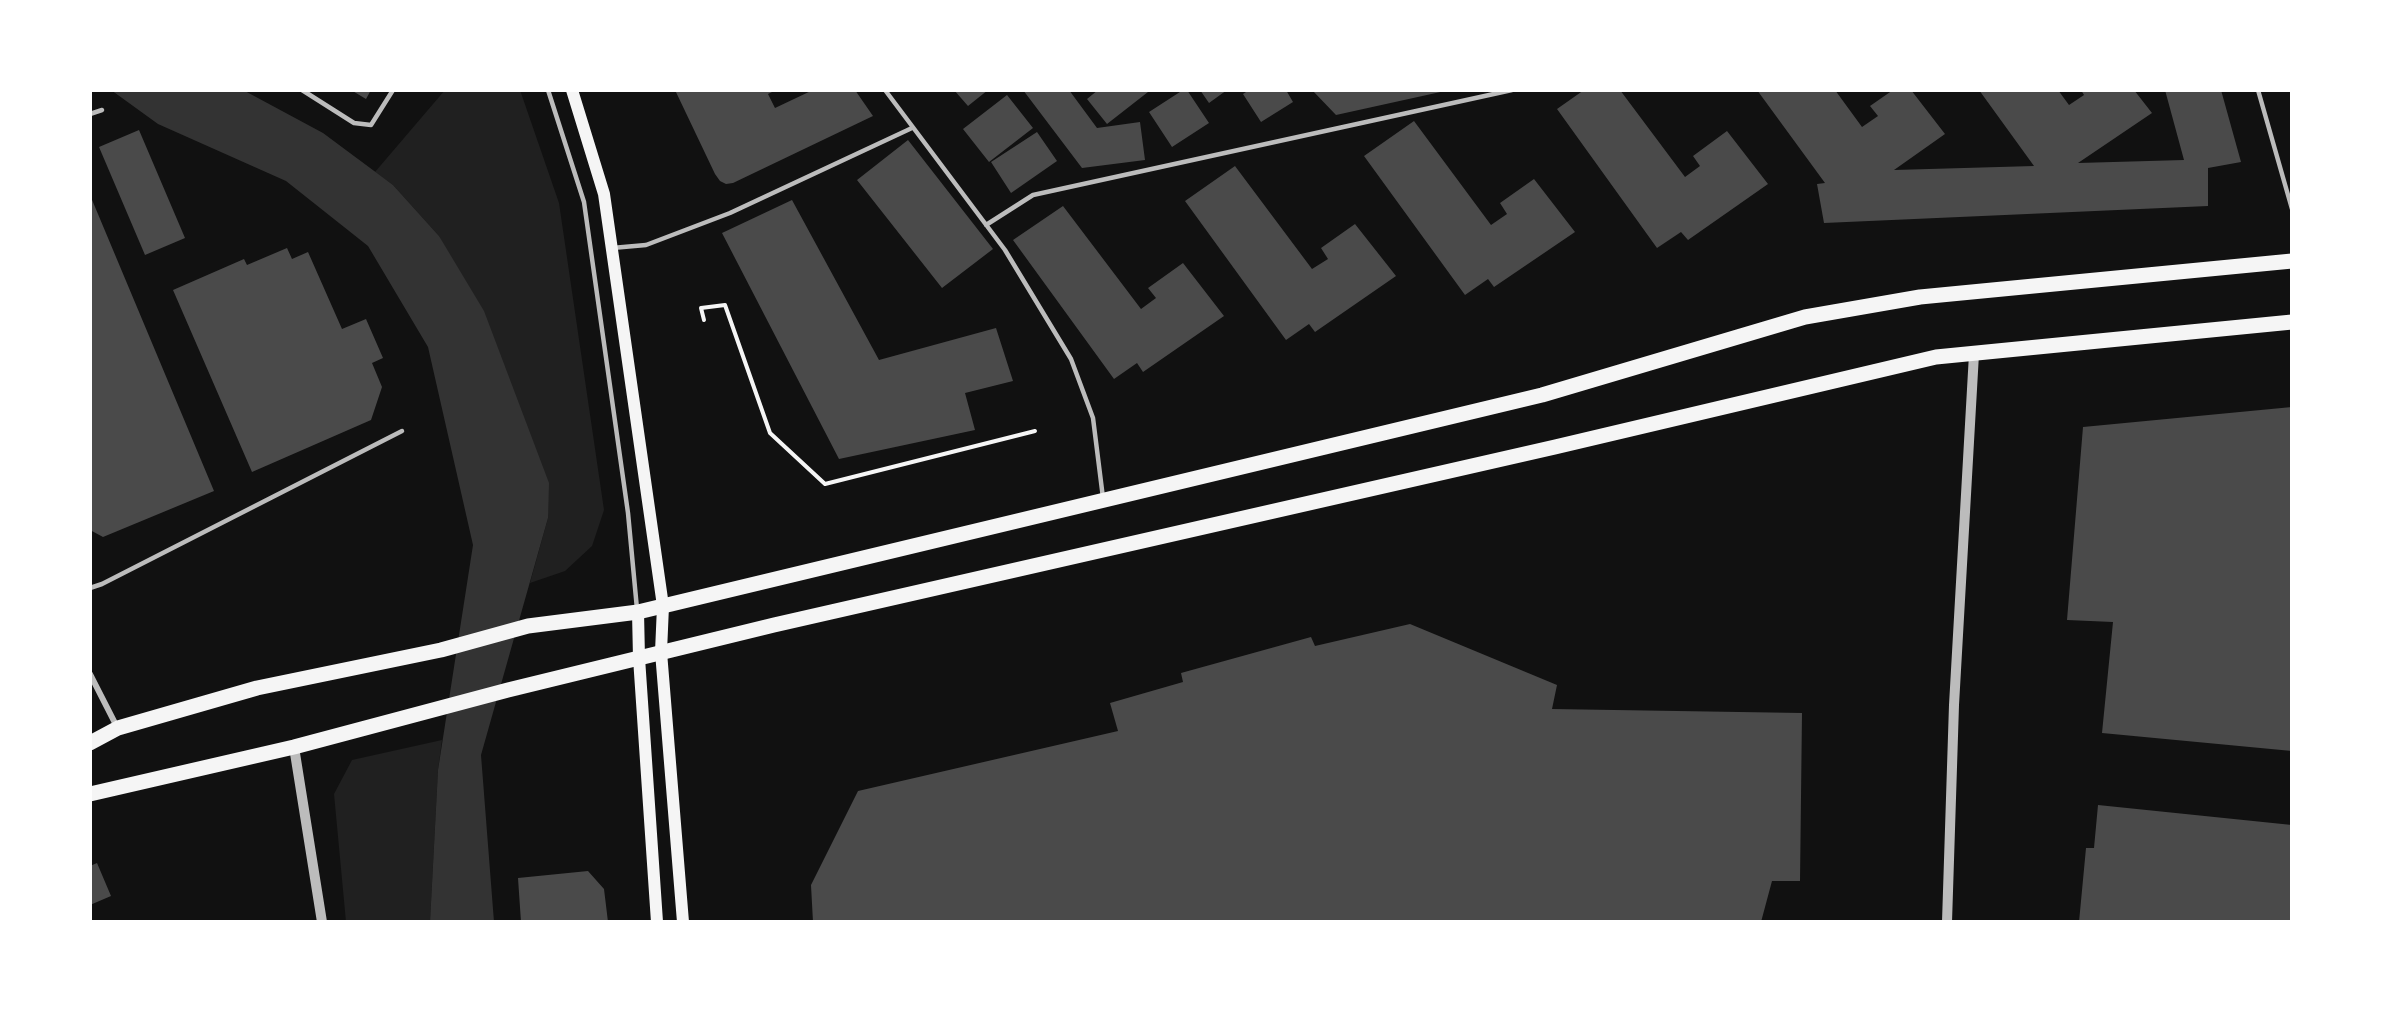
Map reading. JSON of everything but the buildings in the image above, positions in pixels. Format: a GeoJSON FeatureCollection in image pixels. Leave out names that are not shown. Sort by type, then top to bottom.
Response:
{"type":"FeatureCollection","features":[{"type":"Feature","properties":{"kind":"main road"},"geometry":{"type":"LineString","coordinates":[[572,90],[604,194],[663,606],[661,652],[683,922]]}},
{"type":"Feature","properties":{"kind":"main road"},"geometry":{"type":"LineString","coordinates":[[90,743],[118,728],[257,688],[441,650],[528,626],[638,612],[1542,395],[1805,317],[1920,297],[2292,261]]}},
{"type":"Feature","properties":{"kind":"main road"},"geometry":{"type":"LineString","coordinates":[[90,794],[294,747],[661,652],[1936,357],[2292,322]]}},
{"type":"Feature","properties":{"kind":"main road"},"geometry":{"type":"LineString","coordinates":[[638,612],[639,658],[657,922]]}},
{"type":"Feature","properties":{"kind":"street"},"geometry":{"type":"LineString","coordinates":[[1947,922],[1954,705],[1974,354]]}},
{"type":"Feature","properties":{"kind":"street"},"geometry":{"type":"LineString","coordinates":[[90,674],[118,728]]}},
{"type":"Feature","properties":{"kind":"street"},"geometry":{"type":"LineString","coordinates":[[294,747],[322,922]]}},
{"type":"Feature","properties":{"kind":"lane"},"geometry":{"type":"LineString","coordinates":[[302,90],[354,123],[371,124],[393,90]]}},
{"type":"Feature","properties":{"kind":"lane"},"geometry":{"type":"LineString","coordinates":[[548,90],[584,202],[628,513],[638,612]]}},
{"type":"Feature","properties":{"kind":"lane"},"geometry":{"type":"LineString","coordinates":[[885,90],[1005,250],[1071,359],[1093,418],[1104,500]]}},
{"type":"Feature","properties":{"kind":"lane"},"geometry":{"type":"LineString","coordinates":[[986,225],[1033,195],[1512,90]]}},
{"type":"Feature","properties":{"kind":"lane"},"geometry":{"type":"LineString","coordinates":[[2258,90],[2292,209]]}},
{"type":"Feature","properties":{"kind":"lane"},"geometry":{"type":"LineString","coordinates":[[90,114],[102,110]]}},
{"type":"Feature","properties":{"kind":"lane"},"geometry":{"type":"LineString","coordinates":[[612,248],[646,245],[730,213],[912,128]]}},
{"type":"Feature","properties":{"kind":"lane"},"geometry":{"type":"LineString","coordinates":[[90,588],[102,584],[402,431]]}},
{"type":"Feature","properties":{"kind":"path"},"geometry":{"type":"LineString","coordinates":[[704,320],[701,308],[725,305],[770,433],[825,484],[1035,431]]}},
{"type":"Feature","properties":{"kind":"shaded area"},"geometry":{"type":"Polygon","coordinates":[[[111,90],[243,90],[323,133],[393,185],[439,236],[484,311],[549,483],[548,518],[481,755],[494,922],[430,922],[438,770],[473,545],[428,347],[368,246],[286,181],[158,124],[111,90]]]}},
{"type":"Feature","properties":{"kind":"shaded area"},"geometry":{"type":"Polygon","coordinates":[[[445,90],[520,90],[559,203],[604,510],[592,546],[565,571],[530,583],[548,518],[439,236],[393,185],[375,172],[445,90]]]}},
{"type":"Feature","properties":{"kind":"shaded area"},"geometry":{"type":"Polygon","coordinates":[[[442,740],[438,770],[430,922],[346,922],[334,794],[352,760],[442,740]]]}}]}
